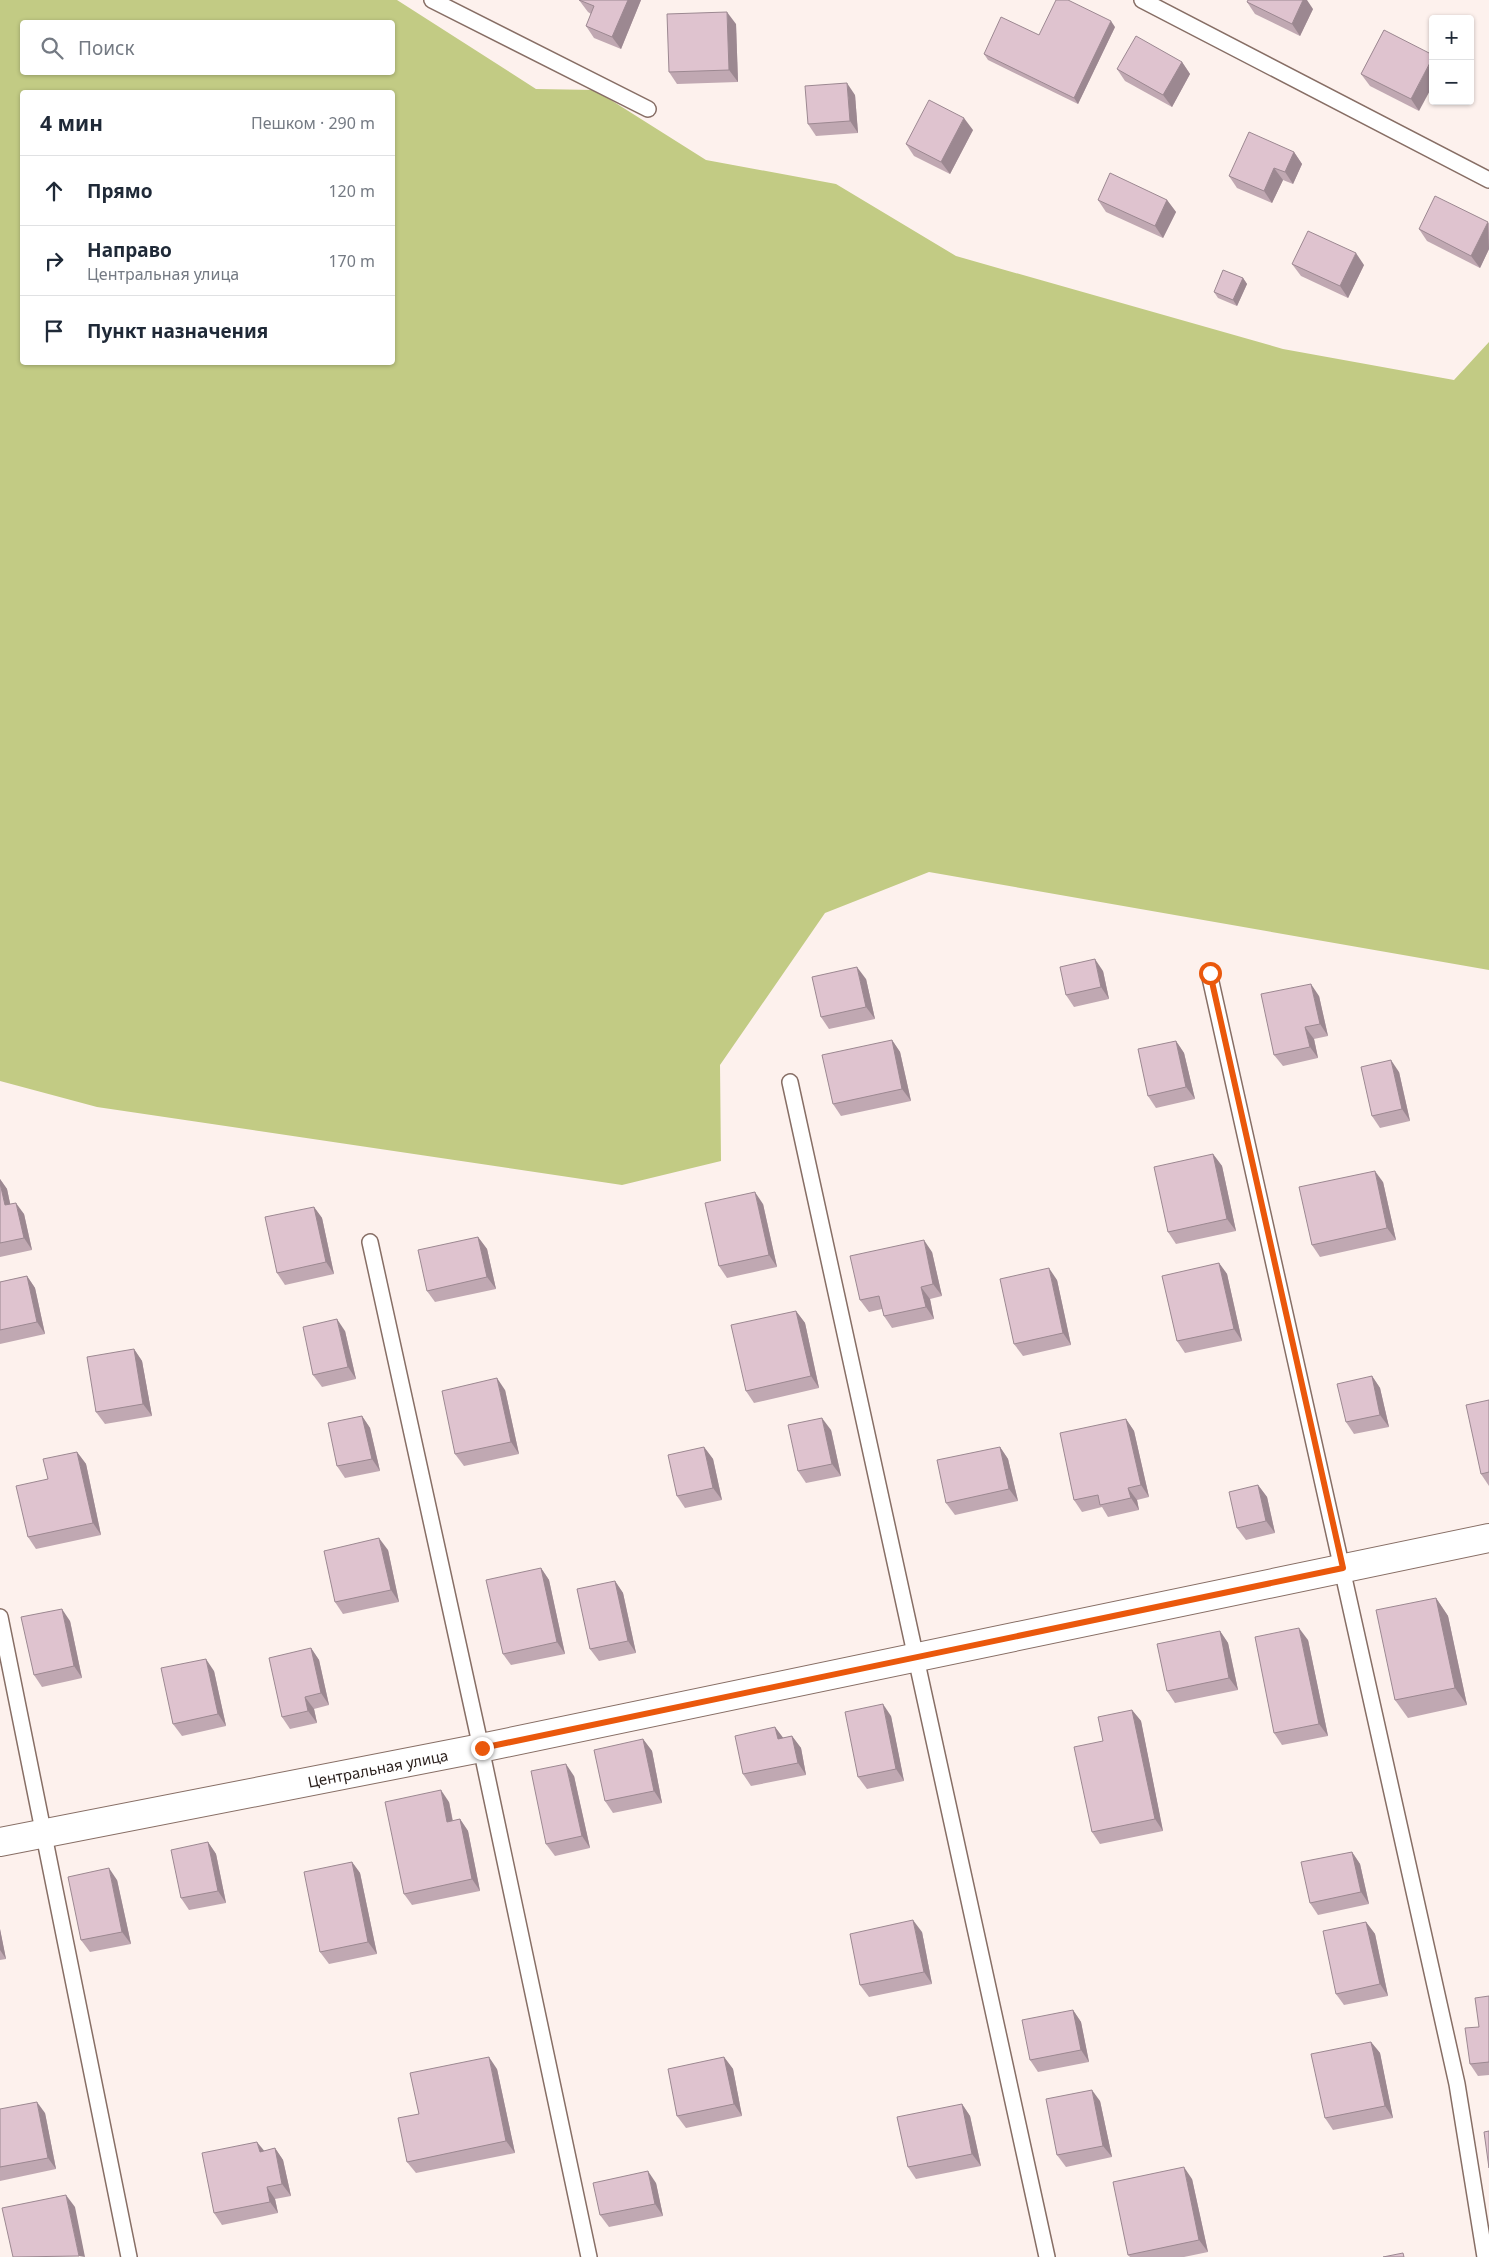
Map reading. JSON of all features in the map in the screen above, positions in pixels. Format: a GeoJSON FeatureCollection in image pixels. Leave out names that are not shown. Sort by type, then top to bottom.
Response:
{"type":"FeatureCollection","features":[{"type":"Feature","properties":{"kind":"street","name":"Центральная улица"},"geometry":{"type":"LineString","coordinates":[[0,1842],[482,1748],[1489,1538]]}},
{"type":"Feature","properties":{"kind":"lane"},"geometry":{"type":"LineString","coordinates":[[432,0],[648,109]]}},
{"type":"Feature","properties":{"kind":"lane"},"geometry":{"type":"LineString","coordinates":[[1142,0],[1489,180]]}},
{"type":"Feature","properties":{"kind":"lane"},"geometry":{"type":"LineString","coordinates":[[1210,973],[1457,2084],[1485,2257]]}},
{"type":"Feature","properties":{"kind":"lane"},"geometry":{"type":"LineString","coordinates":[[790,1082],[1047,2257]]}},
{"type":"Feature","properties":{"kind":"lane"},"geometry":{"type":"LineString","coordinates":[[370,1242],[482,1748],[589,2257]]}},
{"type":"Feature","properties":{"kind":"lane"},"geometry":{"type":"LineString","coordinates":[[0,1617],[42,1833],[129,2257]]}},
{"type":"Feature","properties":{"kind":"green space"},"geometry":{"type":"Polygon","coordinates":[[[0,0],[397,0],[536,89],[595,90],[706,160],[836,184],[956,256],[1283,349],[1454,380],[1489,342],[1489,970],[929,872],[825,913],[720,1065],[721,1161],[622,1185],[97,1107],[0,1081],[0,0]]]}},
{"type":"Feature","properties":{"kind":"building"},"geometry":{"type":"Polygon","coordinates":[[[579,0],[628,0],[612,37],[586,26],[594,6],[579,0]]]}},
{"type":"Feature","properties":{"kind":"building"},"geometry":{"type":"Polygon","coordinates":[[[1056,0],[1068,0],[1111,21],[1074,98],[984,54],[1001,17],[1039,35],[1056,0]]]}},
{"type":"Feature","properties":{"kind":"building"},"geometry":{"type":"Polygon","coordinates":[[[1248,0],[1303,0],[1292,24],[1247,2],[1248,0]]]}},
{"type":"Feature","properties":{"kind":"building"},"geometry":{"type":"Polygon","coordinates":[[[727,12],[729,70],[669,72],[667,14],[727,12]]]}},
{"type":"Feature","properties":{"kind":"building"},"geometry":{"type":"Polygon","coordinates":[[[1384,30],[1429,53],[1429,65],[1411,99],[1361,74],[1384,30]]]}},
{"type":"Feature","properties":{"kind":"building"},"geometry":{"type":"Polygon","coordinates":[[[1136,36],[1182,62],[1163,95],[1117,69],[1136,36]]]}},
{"type":"Feature","properties":{"kind":"building"},"geometry":{"type":"Polygon","coordinates":[[[847,83],[850,121],[808,124],[805,86],[847,83]]]}},
{"type":"Feature","properties":{"kind":"building"},"geometry":{"type":"Polygon","coordinates":[[[929,100],[964,118],[941,162],[906,144],[929,100]]]}},
{"type":"Feature","properties":{"kind":"building"},"geometry":{"type":"Polygon","coordinates":[[[1249,132],[1294,152],[1285,172],[1274,168],[1264,191],[1229,176],[1249,132]]]}},
{"type":"Feature","properties":{"kind":"building"},"geometry":{"type":"Polygon","coordinates":[[[1110,173],[1167,200],[1155,226],[1098,200],[1110,173]]]}},
{"type":"Feature","properties":{"kind":"building"},"geometry":{"type":"Polygon","coordinates":[[[1435,196],[1488,222],[1471,256],[1419,229],[1435,196]]]}},
{"type":"Feature","properties":{"kind":"building"},"geometry":{"type":"Polygon","coordinates":[[[1308,231],[1356,253],[1340,286],[1292,264],[1308,231]]]}},
{"type":"Feature","properties":{"kind":"building"},"geometry":{"type":"Polygon","coordinates":[[[1223,270],[1243,278],[1233,300],[1214,292],[1223,270]]]}},
{"type":"Feature","properties":{"kind":"building"},"geometry":{"type":"Polygon","coordinates":[[[1095,959],[1101,987],[1066,995],[1060,967],[1095,959]]]}},
{"type":"Feature","properties":{"kind":"building"},"geometry":{"type":"Polygon","coordinates":[[[857,967],[866,1007],[821,1017],[812,977],[857,967]]]}},
{"type":"Feature","properties":{"kind":"building"},"geometry":{"type":"Polygon","coordinates":[[[1311,984],[1320,1024],[1305,1027],[1310,1047],[1274,1055],[1261,994],[1311,984]]]}},
{"type":"Feature","properties":{"kind":"building"},"geometry":{"type":"Polygon","coordinates":[[[892,1040],[902,1089],[833,1104],[822,1055],[892,1040]]]}},
{"type":"Feature","properties":{"kind":"building"},"geometry":{"type":"Polygon","coordinates":[[[1176,1041],[1186,1087],[1148,1096],[1138,1049],[1176,1041]]]}},
{"type":"Feature","properties":{"kind":"building"},"geometry":{"type":"Polygon","coordinates":[[[1391,1060],[1402,1109],[1372,1116],[1361,1067],[1391,1060]]]}},
{"type":"Feature","properties":{"kind":"building"},"geometry":{"type":"Polygon","coordinates":[[[1213,1154],[1227,1219],[1168,1232],[1154,1167],[1213,1154]]]}},
{"type":"Feature","properties":{"kind":"building"},"geometry":{"type":"Polygon","coordinates":[[[1375,1171],[1387,1228],[1312,1245],[1299,1187],[1375,1171]]]}},
{"type":"Feature","properties":{"kind":"building"},"geometry":{"type":"Polygon","coordinates":[[[0,1183],[5,1205],[16,1203],[24,1238],[0,1243],[0,1183]]]}},
{"type":"Feature","properties":{"kind":"building"},"geometry":{"type":"Polygon","coordinates":[[[755,1192],[769,1255],[719,1266],[705,1203],[755,1192]]]}},
{"type":"Feature","properties":{"kind":"building"},"geometry":{"type":"Polygon","coordinates":[[[314,1207],[326,1262],[277,1273],[265,1217],[314,1207]]]}},
{"type":"Feature","properties":{"kind":"building"},"geometry":{"type":"Polygon","coordinates":[[[478,1237],[487,1277],[427,1291],[418,1250],[478,1237]]]}},
{"type":"Feature","properties":{"kind":"building"},"geometry":{"type":"Polygon","coordinates":[[[924,1240],[933,1284],[921,1287],[926,1307],[884,1316],[879,1296],[860,1300],[850,1256],[924,1240]]]}},
{"type":"Feature","properties":{"kind":"building"},"geometry":{"type":"Polygon","coordinates":[[[1219,1263],[1234,1329],[1177,1341],[1162,1276],[1219,1263]]]}},
{"type":"Feature","properties":{"kind":"building"},"geometry":{"type":"Polygon","coordinates":[[[1049,1268],[1063,1333],[1014,1344],[1000,1279],[1049,1268]]]}},
{"type":"Feature","properties":{"kind":"building"},"geometry":{"type":"Polygon","coordinates":[[[27,1276],[37,1322],[0,1330],[0,1282],[27,1276]]]}},
{"type":"Feature","properties":{"kind":"building"},"geometry":{"type":"Polygon","coordinates":[[[796,1311],[811,1376],[746,1391],[731,1325],[796,1311]]]}},
{"type":"Feature","properties":{"kind":"building"},"geometry":{"type":"Polygon","coordinates":[[[337,1319],[348,1367],[313,1375],[303,1327],[337,1319]]]}},
{"type":"Feature","properties":{"kind":"building"},"geometry":{"type":"Polygon","coordinates":[[[134,1349],[143,1404],[96,1412],[87,1357],[134,1349]]]}},
{"type":"Feature","properties":{"kind":"building"},"geometry":{"type":"Polygon","coordinates":[[[1372,1376],[1380,1415],[1346,1422],[1337,1384],[1372,1376]]]}},
{"type":"Feature","properties":{"kind":"building"},"geometry":{"type":"Polygon","coordinates":[[[497,1378],[511,1442],[455,1454],[442,1391],[497,1378]]]}},
{"type":"Feature","properties":{"kind":"building"},"geometry":{"type":"Polygon","coordinates":[[[1489,1400],[1489,1472],[1481,1474],[1466,1405],[1489,1400]]]}},
{"type":"Feature","properties":{"kind":"building"},"geometry":{"type":"Polygon","coordinates":[[[362,1416],[372,1459],[337,1466],[328,1423],[362,1416]]]}},
{"type":"Feature","properties":{"kind":"building"},"geometry":{"type":"Polygon","coordinates":[[[822,1418],[832,1464],[798,1471],[788,1425],[822,1418]]]}},
{"type":"Feature","properties":{"kind":"building"},"geometry":{"type":"Polygon","coordinates":[[[1126,1419],[1141,1485],[1128,1488],[1131,1498],[1100,1505],[1098,1495],[1074,1500],[1060,1433],[1126,1419]]]}},
{"type":"Feature","properties":{"kind":"building"},"geometry":{"type":"Polygon","coordinates":[[[704,1447],[713,1488],[677,1496],[668,1455],[704,1447]]]}},
{"type":"Feature","properties":{"kind":"building"},"geometry":{"type":"Polygon","coordinates":[[[1000,1447],[1009,1489],[946,1503],[937,1460],[1000,1447]]]}},
{"type":"Feature","properties":{"kind":"building"},"geometry":{"type":"Polygon","coordinates":[[[77,1452],[93,1523],[28,1537],[16,1486],[48,1479],[43,1459],[77,1452]]]}},
{"type":"Feature","properties":{"kind":"building"},"geometry":{"type":"Polygon","coordinates":[[[1258,1485],[1266,1521],[1237,1528],[1229,1492],[1258,1485]]]}},
{"type":"Feature","properties":{"kind":"building"},"geometry":{"type":"Polygon","coordinates":[[[379,1538],[391,1590],[335,1602],[324,1551],[379,1538]]]}},
{"type":"Feature","properties":{"kind":"building"},"geometry":{"type":"Polygon","coordinates":[[[541,1568],[557,1642],[503,1654],[486,1580],[541,1568]]]}},
{"type":"Feature","properties":{"kind":"building"},"geometry":{"type":"Polygon","coordinates":[[[615,1581],[628,1641],[590,1649],[577,1589],[615,1581]]]}},
{"type":"Feature","properties":{"kind":"building"},"geometry":{"type":"Polygon","coordinates":[[[1436,1598],[1455,1688],[1395,1700],[1376,1610],[1436,1598]]]}},
{"type":"Feature","properties":{"kind":"building"},"geometry":{"type":"Polygon","coordinates":[[[62,1609],[74,1666],[34,1675],[21,1617],[62,1609]]]}},
{"type":"Feature","properties":{"kind":"building"},"geometry":{"type":"Polygon","coordinates":[[[1299,1628],[1319,1724],[1274,1733],[1255,1637],[1299,1628]]]}},
{"type":"Feature","properties":{"kind":"building"},"geometry":{"type":"Polygon","coordinates":[[[1220,1631],[1229,1678],[1167,1691],[1157,1644],[1220,1631]]]}},
{"type":"Feature","properties":{"kind":"building"},"geometry":{"type":"Polygon","coordinates":[[[311,1648],[321,1693],[305,1697],[308,1711],[282,1717],[269,1658],[311,1648]]]}},
{"type":"Feature","properties":{"kind":"building"},"geometry":{"type":"Polygon","coordinates":[[[206,1659],[218,1714],[173,1724],[161,1668],[206,1659]]]}},
{"type":"Feature","properties":{"kind":"building"},"geometry":{"type":"Polygon","coordinates":[[[883,1704],[896,1769],[858,1777],[845,1712],[883,1704]]]}},
{"type":"Feature","properties":{"kind":"building"},"geometry":{"type":"Polygon","coordinates":[[[1132,1710],[1155,1819],[1092,1832],[1074,1747],[1103,1741],[1098,1717],[1132,1710]]]}},
{"type":"Feature","properties":{"kind":"building"},"geometry":{"type":"Polygon","coordinates":[[[775,1727],[778,1739],[792,1736],[798,1763],[743,1774],[735,1736],[775,1727]]]}},
{"type":"Feature","properties":{"kind":"building"},"geometry":{"type":"Polygon","coordinates":[[[643,1739],[654,1791],[605,1801],[594,1750],[643,1739]]]}},
{"type":"Feature","properties":{"kind":"building"},"geometry":{"type":"Polygon","coordinates":[[[566,1764],[582,1836],[546,1844],[531,1771],[566,1764]]]}},
{"type":"Feature","properties":{"kind":"building"},"geometry":{"type":"Polygon","coordinates":[[[441,1790],[447,1822],[460,1819],[472,1879],[404,1894],[385,1802],[441,1790]]]}},
{"type":"Feature","properties":{"kind":"building"},"geometry":{"type":"Polygon","coordinates":[[[208,1842],[218,1891],[181,1898],[171,1850],[208,1842]]]}},
{"type":"Feature","properties":{"kind":"building"},"geometry":{"type":"Polygon","coordinates":[[[1352,1852],[1361,1892],[1310,1903],[1301,1862],[1352,1852]]]}},
{"type":"Feature","properties":{"kind":"building"},"geometry":{"type":"Polygon","coordinates":[[[352,1862],[368,1942],[320,1952],[304,1872],[352,1862]]]}},
{"type":"Feature","properties":{"kind":"building"},"geometry":{"type":"Polygon","coordinates":[[[109,1868],[122,1932],[81,1940],[68,1877],[109,1868]]]}},
{"type":"Feature","properties":{"kind":"building"},"geometry":{"type":"Polygon","coordinates":[[[913,1920],[924,1972],[860,1985],[850,1934],[913,1920]]]}},
{"type":"Feature","properties":{"kind":"building"},"geometry":{"type":"Polygon","coordinates":[[[1366,1922],[1380,1984],[1336,1994],[1323,1931],[1366,1922]]]}},
{"type":"Feature","properties":{"kind":"building"},"geometry":{"type":"Polygon","coordinates":[[[1489,1996],[1489,2062],[1470,2064],[1465,2028],[1479,2027],[1475,1998],[1489,1996]]]}},
{"type":"Feature","properties":{"kind":"building"},"geometry":{"type":"Polygon","coordinates":[[[1073,2010],[1081,2050],[1030,2060],[1022,2020],[1073,2010]]]}},
{"type":"Feature","properties":{"kind":"building"},"geometry":{"type":"Polygon","coordinates":[[[1371,2042],[1385,2106],[1325,2118],[1311,2054],[1371,2042]]]}},
{"type":"Feature","properties":{"kind":"building"},"geometry":{"type":"Polygon","coordinates":[[[489,2057],[506,2141],[407,2162],[398,2118],[419,2114],[410,2073],[489,2057]]]}},
{"type":"Feature","properties":{"kind":"building"},"geometry":{"type":"Polygon","coordinates":[[[724,2057],[734,2104],[677,2116],[668,2069],[724,2057]]]}},
{"type":"Feature","properties":{"kind":"building"},"geometry":{"type":"Polygon","coordinates":[[[1092,2090],[1103,2146],[1057,2155],[1046,2099],[1092,2090]]]}},
{"type":"Feature","properties":{"kind":"building"},"geometry":{"type":"Polygon","coordinates":[[[37,2102],[48,2158],[0,2167],[0,2109],[37,2102]]]}},
{"type":"Feature","properties":{"kind":"building"},"geometry":{"type":"Polygon","coordinates":[[[962,2104],[972,2154],[908,2167],[897,2117],[962,2104]]]}},
{"type":"Feature","properties":{"kind":"building"},"geometry":{"type":"Polygon","coordinates":[[[1489,2131],[1489,2168],[1484,2132],[1489,2131]]]}},
{"type":"Feature","properties":{"kind":"building"},"geometry":{"type":"Polygon","coordinates":[[[257,2142],[260,2152],[275,2148],[282,2184],[267,2187],[270,2202],[214,2213],[202,2153],[257,2142]]]}},
{"type":"Feature","properties":{"kind":"building"},"geometry":{"type":"Polygon","coordinates":[[[1184,2167],[1199,2240],[1128,2255],[1113,2182],[1184,2167]]]}},
{"type":"Feature","properties":{"kind":"building"},"geometry":{"type":"Polygon","coordinates":[[[648,2171],[655,2204],[600,2215],[593,2183],[648,2171]]]}},
{"type":"Feature","properties":{"kind":"building"},"geometry":{"type":"Polygon","coordinates":[[[66,2195],[79,2256],[13,2257],[2,2208],[66,2195]]]}},
{"type":"Feature","properties":{"kind":"building"},"geometry":{"type":"Polygon","coordinates":[[[1403,2253],[1404,2257],[1383,2257],[1403,2253]]]}},
{"type":"Feature","properties":{"kind":"route"},"geometry":{"type":"LineString","coordinates":[[482,1748],[1343,1568],[1210,973]]}}]}
